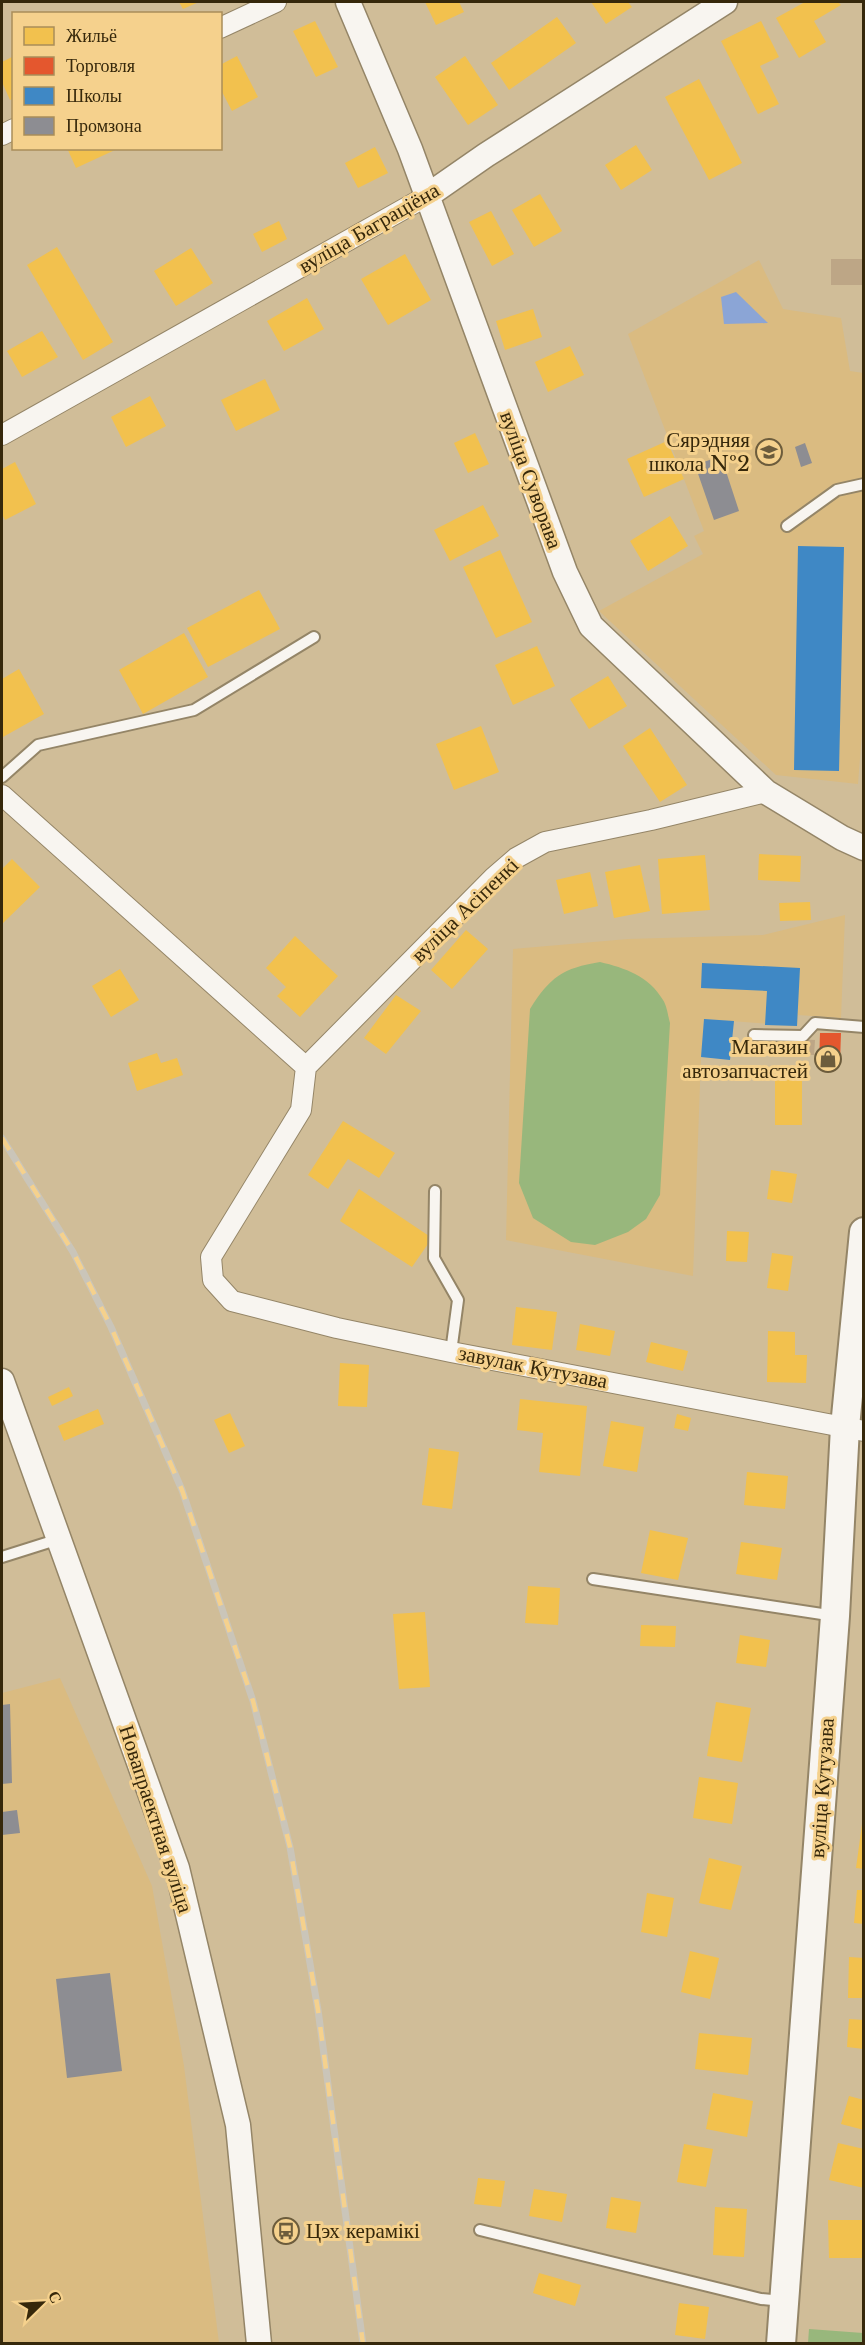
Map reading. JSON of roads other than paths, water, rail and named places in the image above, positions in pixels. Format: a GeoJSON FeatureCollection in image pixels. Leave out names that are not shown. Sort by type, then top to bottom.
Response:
{"type":"FeatureCollection","features":[{"type":"Feature","properties":{"kind":"main road","name":"вуліца Кутузава"},"geometry":{"type":"LineString","coordinates":[[781,2343],[835,1616],[854,1429],[864,1232]]}},
{"type":"Feature","properties":{"kind":"street"},"geometry":{"type":"LineString","coordinates":[[222,27],[276,2]]}},
{"type":"Feature","properties":{"kind":"street","name":"вуліца Суворава"},"geometry":{"type":"LineString","coordinates":[[348,2],[427,196],[565,572],[591,626],[766,792],[842,838],[864,848]]}},
{"type":"Feature","properties":{"kind":"street","name":"вуліца Баграціёна"},"geometry":{"type":"LineString","coordinates":[[2,435],[427,196],[486,155],[725,2]]}},
{"type":"Feature","properties":{"kind":"street","name":"вуліца Асіпенкі"},"geometry":{"type":"LineString","coordinates":[[306,1067],[494,877],[516,858],[545,842],[651,820],[766,792]]}},
{"type":"Feature","properties":{"kind":"street"},"geometry":{"type":"LineString","coordinates":[[2,795],[306,1067]]}},
{"type":"Feature","properties":{"kind":"street","name":"завулак Кутузава"},"geometry":{"type":"LineString","coordinates":[[306,1067],[301,1110],[211,1257],[213,1280],[232,1302],[337,1328],[451,1352],[854,1429]]}},
{"type":"Feature","properties":{"kind":"street","name":"Новапраектная вуліца"},"geometry":{"type":"LineString","coordinates":[[2,1381],[177,1868],[238,2125],[260,2343]]}},
{"type":"Feature","properties":{"kind":"lane"},"geometry":{"type":"LineString","coordinates":[[787,526],[837,490],[864,484]]}},
{"type":"Feature","properties":{"kind":"lane"},"geometry":{"type":"LineString","coordinates":[[2,777],[38,745],[194,710],[314,637]]}},
{"type":"Feature","properties":{"kind":"lane"},"geometry":{"type":"LineString","coordinates":[[754,1035],[803,1036],[816,1023],[864,1028]]}},
{"type":"Feature","properties":{"kind":"lane"},"geometry":{"type":"LineString","coordinates":[[435,1191],[434,1258],[458,1300],[451,1352]]}},
{"type":"Feature","properties":{"kind":"lane"},"geometry":{"type":"LineString","coordinates":[[2,1557],[59,1539]]}},
{"type":"Feature","properties":{"kind":"lane"},"geometry":{"type":"LineString","coordinates":[[592,1579],[835,1616]]}},
{"type":"Feature","properties":{"kind":"lane"},"geometry":{"type":"LineString","coordinates":[[480,2230],[761,2299],[783,2301]]}},
{"type":"Feature","properties":{"kind":"water"},"geometry":{"type":"Polygon","coordinates":[[[736,292],[768,323],[724,324],[721,297],[736,292]]]}},
{"type":"Feature","properties":{"kind":"railway"},"geometry":{"type":"LineString","coordinates":[[2,1138],[73,1252],[111,1327],[182,1490],[253,1701],[290,1847],[318,2010],[363,2344]]}},
{"type":"Feature","properties":{"kind":"place","name":"Сярэдняя школа №2"},"geometry":{"type":"Point","coordinates":[769,452]}},
{"type":"Feature","properties":{"kind":"place","name":"Магазин автозапчастей"},"geometry":{"type":"Point","coordinates":[828,1059]}},
{"type":"Feature","properties":{"kind":"place","name":"Цэх керамікі"},"geometry":{"type":"Point","coordinates":[286,2231]}}]}
